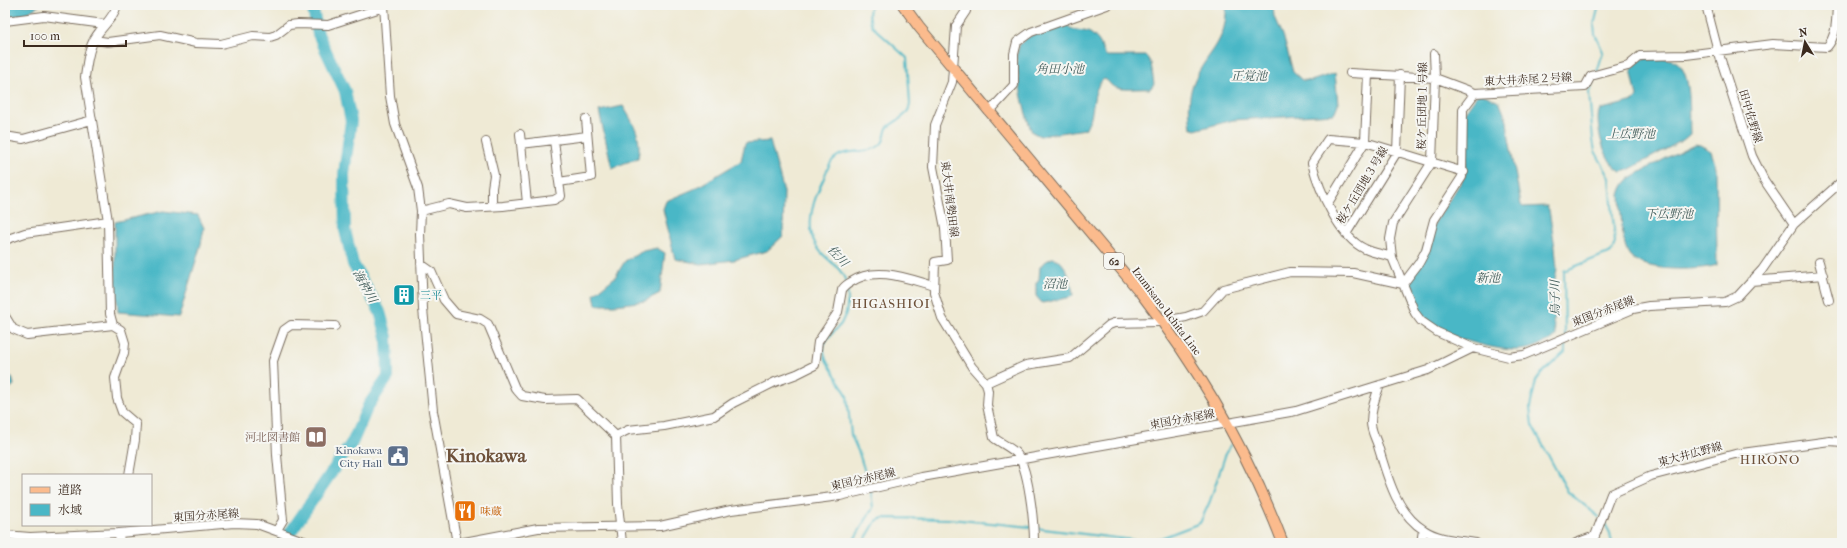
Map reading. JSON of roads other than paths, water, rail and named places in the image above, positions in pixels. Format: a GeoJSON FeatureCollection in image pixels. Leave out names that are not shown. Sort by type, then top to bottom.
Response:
{"type":"FeatureCollection","features":[{"type":"Feature","properties":{"kind":"main road","name":"Izumisano Uchita Line"},"geometry":{"type":"LineString","coordinates":[[903,5],[919,27],[1163,321],[1200,376],[1228,422],[1266,497],[1284,543]]}},
{"type":"Feature","properties":{"kind":"street"},"geometry":{"type":"LineString","coordinates":[[113,325],[110,314],[108,221],[85,77],[89,54],[94,40],[104,24],[113,16],[117,5]]}},
{"type":"Feature","properties":{"kind":"street","name":"東大井南勢田線"},"geometry":{"type":"LineString","coordinates":[[965,5],[966,11],[956,26],[955,59],[952,67],[952,82],[935,125],[933,167],[945,228],[947,260],[935,262],[934,292],[942,318],[969,362],[986,383]]}},
{"type":"Feature","properties":{"kind":"street"},"geometry":{"type":"LineString","coordinates":[[989,112],[1014,85],[1014,54],[1017,42],[1031,32],[1107,5]]}},
{"type":"Feature","properties":{"kind":"street","name":"田中佐野線"},"geometry":{"type":"LineString","coordinates":[[1706,5],[1718,51],[1752,156],[1764,180],[1794,224]]}},
{"type":"Feature","properties":{"kind":"street","name":"東大井赤尾２号線"},"geometry":{"type":"LineString","coordinates":[[1464,172],[1463,109],[1475,93],[1584,87],[1596,75],[1628,66],[1640,56],[1686,55],[1773,44],[1827,47],[1834,34],[1837,5]]}},
{"type":"Feature","properties":{"kind":"street"},"geometry":{"type":"LineString","coordinates":[[94,40],[108,42],[160,35],[196,43],[221,44],[253,36],[270,37],[276,35],[289,25],[323,26],[384,6],[390,96],[395,124],[418,188],[421,211],[421,264],[432,411],[458,543]]}},
{"type":"Feature","properties":{"kind":"street"},"geometry":{"type":"LineString","coordinates":[[5,21],[44,16],[104,24]]}},
{"type":"Feature","properties":{"kind":"street","name":"桜ケ丘団地１号線"},"geometry":{"type":"LineString","coordinates":[[1434,54],[1435,78],[1432,162],[1393,223],[1390,239],[1392,257],[1415,313],[1421,322],[1437,332],[1473,348]]}},
{"type":"Feature","properties":{"kind":"street"},"geometry":{"type":"LineString","coordinates":[[1350,73],[1435,78],[1475,93]]}},
{"type":"Feature","properties":{"kind":"street"},"geometry":{"type":"LineString","coordinates":[[1328,203],[1365,142],[1368,74]]}},
{"type":"Feature","properties":{"kind":"street","name":"桜ケ丘団地３号線"},"geometry":{"type":"LineString","coordinates":[[1346,234],[1397,152],[1400,75]]}},
{"type":"Feature","properties":{"kind":"street"},"geometry":{"type":"LineString","coordinates":[[560,182],[590,177],[586,119]]}},
{"type":"Feature","properties":{"kind":"street"},"geometry":{"type":"LineString","coordinates":[[5,136],[23,139],[92,120]]}},
{"type":"Feature","properties":{"kind":"street"},"geometry":{"type":"LineString","coordinates":[[520,134],[527,203]]}},
{"type":"Feature","properties":{"kind":"street"},"geometry":{"type":"LineString","coordinates":[[521,144],[588,136]]}},
{"type":"Feature","properties":{"kind":"street"},"geometry":{"type":"LineString","coordinates":[[421,211],[449,204],[467,208],[554,200],[561,196],[554,140]]}},
{"type":"Feature","properties":{"kind":"street"},"geometry":{"type":"LineString","coordinates":[[1034,543],[1030,499],[1020,459],[1015,452],[994,438],[986,405],[988,391],[986,383],[1026,365],[1070,358],[1109,325],[1114,323],[1163,321],[1186,317],[1203,311],[1223,289],[1290,272],[1353,273],[1403,284],[1419,263],[1426,250],[1434,220],[1464,172],[1365,142],[1328,140],[1312,163],[1314,173],[1328,203],[1346,234],[1364,249],[1392,257]]}},
{"type":"Feature","properties":{"kind":"street"},"geometry":{"type":"LineString","coordinates":[[486,142],[494,176],[492,206]]}},
{"type":"Feature","properties":{"kind":"street","name":"東国分赤尾線"},"geometry":{"type":"LineString","coordinates":[[458,543],[538,528],[559,526],[660,526],[731,510],[819,500],[922,477],[1296,411],[1428,370],[1473,348],[1509,356],[1524,356],[1633,309],[1649,306],[1725,302],[1738,296],[1762,270],[1794,224],[1842,181]]}},
{"type":"Feature","properties":{"kind":"street"},"geometry":{"type":"LineString","coordinates":[[5,240],[25,233],[108,221]]}},
{"type":"Feature","properties":{"kind":"street"},"geometry":{"type":"LineString","coordinates":[[1819,262],[1829,300]]}},
{"type":"Feature","properties":{"kind":"street"},"geometry":{"type":"LineString","coordinates":[[421,264],[431,272],[444,300],[456,314],[480,319],[488,324],[515,388],[522,396],[545,400],[577,399],[616,436],[622,543]]}},
{"type":"Feature","properties":{"kind":"street"},"geometry":{"type":"LineString","coordinates":[[616,436],[628,430],[664,426],[714,416],[733,403],[775,382],[797,374],[815,364],[818,342],[838,312],[846,285],[857,278],[887,274],[934,286]]}},
{"type":"Feature","properties":{"kind":"street"},"geometry":{"type":"LineString","coordinates":[[1751,281],[1823,275]]}},
{"type":"Feature","properties":{"kind":"street"},"geometry":{"type":"LineString","coordinates":[[5,316],[13,329],[27,334],[113,325],[121,330],[124,343],[124,353],[115,378],[117,398],[122,412],[136,424],[129,474]]}},
{"type":"Feature","properties":{"kind":"street"},"geometry":{"type":"LineString","coordinates":[[276,530],[283,520],[277,455],[273,361],[284,330],[291,325],[335,326]]}},
{"type":"Feature","properties":{"kind":"street"},"geometry":{"type":"LineString","coordinates":[[1380,385],[1373,402],[1371,424],[1388,478],[1399,503],[1413,521],[1423,530],[1439,538],[1476,543]]}},
{"type":"Feature","properties":{"kind":"street","name":"東大井広野線"},"geometry":{"type":"LineString","coordinates":[[1576,543],[1595,536],[1611,494],[1651,476],[1735,454],[1830,441],[1842,442]]}},
{"type":"Feature","properties":{"kind":"street","name":"東国分赤尾線"},"geometry":{"type":"LineString","coordinates":[[5,535],[31,540],[124,530],[234,523],[257,524],[309,543]]}},
{"type":"Feature","properties":{"kind":"street"},"geometry":{"type":"LineString","coordinates":[[120,543],[124,530]]}},
{"type":"Feature","properties":{"kind":"street"},"geometry":{"type":"LineString","coordinates":[[1421,543],[1423,530]]}},
{"type":"Feature","properties":{"kind":"water"},"geometry":{"type":"Polygon","coordinates":[[[5,5],[40,5],[26,14],[5,18],[5,5]]]}},
{"type":"Feature","properties":{"kind":"water","name":"正覚池"},"geometry":{"type":"Polygon","coordinates":[[[1226,5],[1272,5],[1274,7],[1275,17],[1283,35],[1293,72],[1302,80],[1311,81],[1335,73],[1338,104],[1334,114],[1233,120],[1195,130],[1191,128],[1189,106],[1191,89],[1198,73],[1220,39],[1226,18],[1226,5]]]}},
{"type":"Feature","properties":{"kind":"water","name":"角田小池"},"geometry":{"type":"Polygon","coordinates":[[[1067,24],[1071,28],[1090,33],[1094,36],[1100,43],[1107,56],[1146,56],[1151,63],[1154,84],[1150,89],[1122,89],[1112,86],[1107,80],[1104,79],[1096,90],[1091,117],[1085,129],[1040,136],[1032,132],[1026,113],[1018,72],[1018,50],[1021,43],[1031,36],[1043,30],[1067,24]]]}},
{"type":"Feature","properties":{"kind":"water","name":"上広野池"},"geometry":{"type":"Polygon","coordinates":[[[1663,58],[1675,61],[1681,66],[1685,74],[1690,105],[1690,134],[1683,140],[1628,170],[1621,172],[1615,168],[1610,161],[1602,145],[1598,127],[1599,111],[1634,101],[1637,97],[1631,69],[1642,59],[1663,58]]]}},
{"type":"Feature","properties":{"kind":"water","name":"新池"},"geometry":{"type":"Polygon","coordinates":[[[1482,94],[1499,101],[1507,121],[1521,205],[1523,207],[1547,206],[1549,210],[1557,269],[1551,296],[1555,312],[1553,321],[1556,335],[1550,340],[1534,347],[1524,349],[1508,350],[1469,342],[1433,327],[1422,317],[1412,299],[1408,283],[1436,220],[1465,176],[1465,112],[1477,95],[1482,94]]]}},
{"type":"Feature","properties":{"kind":"water"},"geometry":{"type":"Polygon","coordinates":[[[623,106],[636,130],[639,143],[638,158],[612,168],[599,111],[623,106]]]}},
{"type":"Feature","properties":{"kind":"water"},"geometry":{"type":"Polygon","coordinates":[[[770,141],[784,192],[783,236],[767,251],[734,260],[701,264],[675,259],[663,209],[666,201],[694,189],[741,161],[745,143],[770,141]]]}},
{"type":"Feature","properties":{"kind":"water","name":"下広野池"},"geometry":{"type":"Polygon","coordinates":[[[1695,144],[1711,151],[1716,167],[1717,265],[1697,268],[1670,269],[1644,264],[1634,260],[1628,253],[1623,233],[1620,195],[1624,184],[1633,176],[1673,154],[1695,144]]]}},
{"type":"Feature","properties":{"kind":"water"},"geometry":{"type":"Polygon","coordinates":[[[163,211],[198,215],[204,228],[201,244],[179,317],[118,312],[115,275],[115,222],[163,211]]]}},
{"type":"Feature","properties":{"kind":"water"},"geometry":{"type":"Polygon","coordinates":[[[657,248],[665,253],[660,293],[645,301],[615,305],[596,305],[594,294],[615,277],[625,261],[643,251],[657,248]]]}},
{"type":"Feature","properties":{"kind":"water","name":"沼池"},"geometry":{"type":"Polygon","coordinates":[[[1052,258],[1057,259],[1065,267],[1070,278],[1073,295],[1071,297],[1042,303],[1036,296],[1036,283],[1039,279],[1040,267],[1043,263],[1052,258]]]}},
{"type":"Feature","properties":{"kind":"water"},"geometry":{"type":"Polygon","coordinates":[[[5,375],[12,377],[14,385],[5,392],[5,375]]]}},
{"type":"Feature","properties":{"kind":"waterway","name":"海神川"},"geometry":{"type":"LineString","coordinates":[[283,543],[353,441],[368,406],[388,377],[387,337],[380,312],[353,264],[345,230],[344,174],[351,121],[345,91],[318,34],[312,5]]}},
{"type":"Feature","properties":{"kind":"waterway","name":"佐川"},"geometry":{"type":"LineString","coordinates":[[846,283],[839,269],[820,251],[812,234],[812,214],[817,195],[829,165],[837,156],[844,153],[865,151],[877,147],[882,143],[887,128],[907,112],[910,104],[907,58],[873,27],[869,16],[871,5]]}},
{"type":"Feature","properties":{"kind":"waterway","name":"烏子川"},"geometry":{"type":"LineString","coordinates":[[1597,72],[1603,52],[1595,34],[1594,25],[1599,5]]}},
{"type":"Feature","properties":{"kind":"waterway","name":"烏子川"},"geometry":{"type":"LineString","coordinates":[[1565,335],[1564,271],[1612,251],[1615,243],[1610,178],[1595,151],[1593,140],[1589,92],[1594,78]]}},
{"type":"Feature","properties":{"kind":"waterway","name":"佐川"},"geometry":{"type":"LineString","coordinates":[[847,288],[848,299],[846,313],[841,324],[827,339],[824,345],[824,352],[826,360],[847,395],[851,435],[859,453],[870,488]]}},
{"type":"Feature","properties":{"kind":"waterway","name":"烏子川"},"geometry":{"type":"LineString","coordinates":[[1565,339],[1565,352],[1541,374],[1536,381],[1530,407],[1532,425],[1568,492],[1599,517]]}},
{"type":"Feature","properties":{"kind":"waterway"},"geometry":{"type":"LineString","coordinates":[[1035,528],[1141,541],[1161,538],[1200,523],[1210,501],[1226,453],[1231,445]]}},
{"type":"Feature","properties":{"kind":"waterway","name":"佐川"},"geometry":{"type":"LineString","coordinates":[[852,543],[873,508],[871,492]]}},
{"type":"Feature","properties":{"kind":"waterway"},"geometry":{"type":"LineString","coordinates":[[863,543],[876,521],[883,518],[950,519],[1031,527]]}},
{"type":"Feature","properties":{"kind":"waterway","name":"烏子川"},"geometry":{"type":"LineString","coordinates":[[1604,522],[1610,533],[1612,543]]}},
{"type":"Feature","properties":{"kind":"place","name":"三平"},"geometry":{"type":"Point","coordinates":[404,295]}},
{"type":"Feature","properties":{"kind":"place","name":"河北図書館"},"geometry":{"type":"Point","coordinates":[316,437]}},
{"type":"Feature","properties":{"kind":"place","name":"Kinokawa City Hall"},"geometry":{"type":"Point","coordinates":[398,456]}},
{"type":"Feature","properties":{"kind":"place","name":"味蔵"},"geometry":{"type":"Point","coordinates":[465,511]}},
{"type":"Feature","properties":{"kind":"district","name":"HIGASHIOI"},"geometry":{"type":"Point","coordinates":[891,303]}},
{"type":"Feature","properties":{"kind":"district","name":"Kinokawa"},"geometry":{"type":"Point","coordinates":[486,455]}},
{"type":"Feature","properties":{"kind":"district","name":"HIRONO"},"geometry":{"type":"Point","coordinates":[1770,459]}}]}
